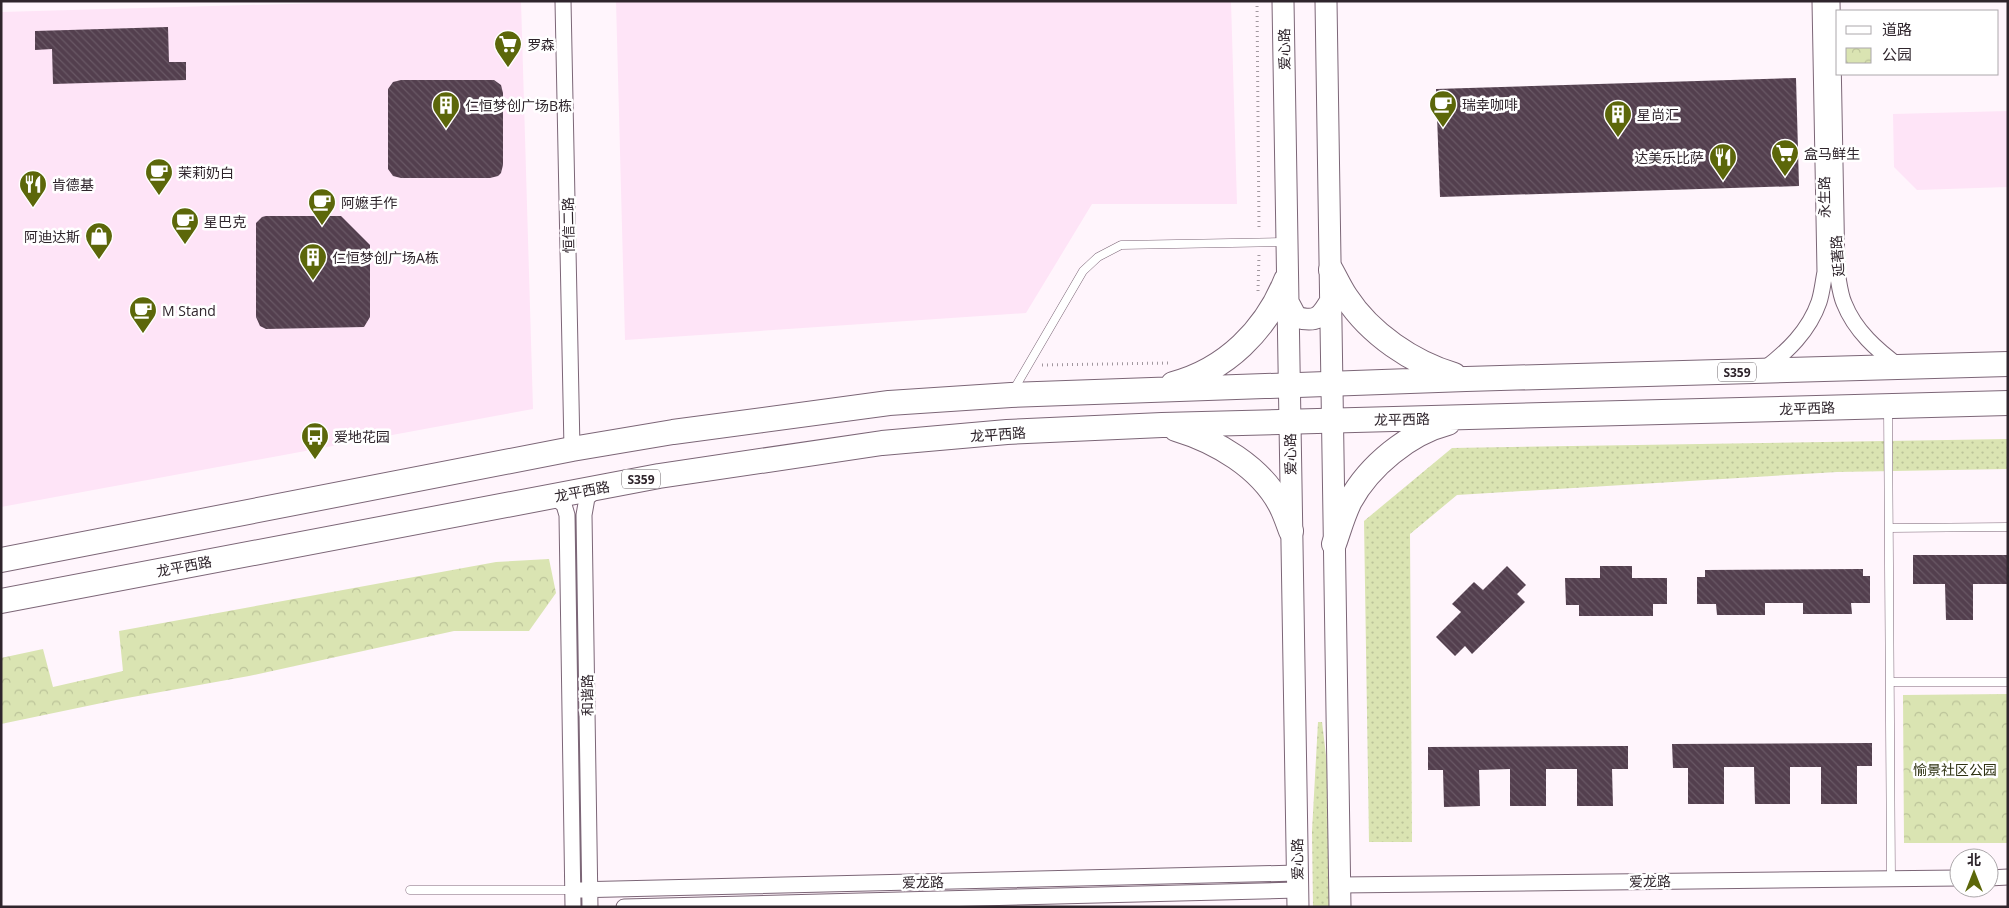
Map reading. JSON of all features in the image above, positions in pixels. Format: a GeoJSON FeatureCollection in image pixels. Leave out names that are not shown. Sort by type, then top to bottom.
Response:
{"type":"FeatureCollection","features":[{"type":"Feature","properties":{"kind":"main road"},"geometry":{"type":"LineString","coordinates":[[1331,270],[1347,298],[1364,319],[1384,338],[1408,355],[1434,369],[1466,379]]}},
{"type":"Feature","properties":{"kind":"main road"},"geometry":{"type":"LineString","coordinates":[[1148,391],[1186,380],[1212,368],[1233,353],[1266,320],[1287,290]]}},
{"type":"Feature","properties":{"kind":"main road","name":"S359"},"geometry":{"type":"LineString","coordinates":[[1,560],[572,449],[789,415],[889,403],[1011,395],[1466,379],[2008,364]]}},
{"type":"Feature","properties":{"kind":"main road","name":"龙平西路"},"geometry":{"type":"LineString","coordinates":[[1,600],[659,476],[882,443],[1007,432],[1162,425],[2008,403]]}},
{"type":"Feature","properties":{"kind":"main road"},"geometry":{"type":"LineString","coordinates":[[1334,544],[1342,519],[1351,500],[1362,483],[1377,467],[1397,449],[1419,435],[1443,424],[1469,418]]}},
{"type":"Feature","properties":{"kind":"main road"},"geometry":{"type":"LineString","coordinates":[[1162,425],[1195,435],[1224,450],[1248,468],[1265,484],[1280,504],[1291,531]]}},
{"type":"Feature","properties":{"kind":"street","name":"恒信二路"},"geometry":{"type":"LineString","coordinates":[[563,1],[572,449]]}},
{"type":"Feature","properties":{"kind":"street","name":"爱心路"},"geometry":{"type":"LineString","coordinates":[[1283,1],[1297,890]]}},
{"type":"Feature","properties":{"kind":"street"},"geometry":{"type":"LineString","coordinates":[[1326,1],[1340,907]]}},
{"type":"Feature","properties":{"kind":"street","name":"永生路"},"geometry":{"type":"LineString","coordinates":[[1763,371],[1786,353],[1804,330],[1819,302],[1825,272],[1820,1]]}},
{"type":"Feature","properties":{"kind":"street","name":"延著路"},"geometry":{"type":"LineString","coordinates":[[1832,1],[1836,242],[1843,302],[1858,329],[1878,350],[1900,367]]}},
{"type":"Feature","properties":{"kind":"street"},"geometry":{"type":"LineString","coordinates":[[1287,290],[1296,317],[1309,321],[1322,315],[1331,300]]}},
{"type":"Feature","properties":{"kind":"street","name":"和谐路"},"geometry":{"type":"LineString","coordinates":[[590,907],[584,515],[587,498],[598,488]]}},
{"type":"Feature","properties":{"kind":"street","name":"和谐路"},"geometry":{"type":"LineString","coordinates":[[553,496],[564,505],[567,515],[573,907]]}},
{"type":"Feature","properties":{"kind":"street","name":"爱龙路"},"geometry":{"type":"LineString","coordinates":[[1340,885],[1949,878]]}},
{"type":"Feature","properties":{"kind":"street"},"geometry":{"type":"LineString","coordinates":[[573,890],[590,907]]}},
{"type":"Feature","properties":{"kind":"street","name":"爱龙路"},"geometry":{"type":"LineString","coordinates":[[573,890],[1297,890]]}},
{"type":"Feature","properties":{"kind":"street","name":"爱龙路"},"geometry":{"type":"LineString","coordinates":[[624,907],[1297,890]]}},
{"type":"Feature","properties":{"kind":"lane"},"geometry":{"type":"LineString","coordinates":[[1011,395],[1083,271],[1098,257],[1122,245],[1287,242]]}},
{"type":"Feature","properties":{"kind":"lane"},"geometry":{"type":"LineString","coordinates":[[1888,406],[1891,879]]}},
{"type":"Feature","properties":{"kind":"lane"},"geometry":{"type":"LineString","coordinates":[[1889,528],[2008,527]]}},
{"type":"Feature","properties":{"kind":"lane"},"geometry":{"type":"LineString","coordinates":[[1890,682],[2008,682]]}},
{"type":"Feature","properties":{"kind":"lane"},"geometry":{"type":"LineString","coordinates":[[410,890],[573,890]]}},
{"type":"Feature","properties":{"kind":"shaded area"},"geometry":{"type":"Polygon","coordinates":[[[394,1],[521,1],[533,409],[1,507],[1,12],[394,1]]]}},
{"type":"Feature","properties":{"kind":"shaded area"},"geometry":{"type":"Polygon","coordinates":[[[616,1],[1231,1],[1237,204],[1092,204],[1026,313],[625,340],[616,1]]]}},
{"type":"Feature","properties":{"kind":"shaded area"},"geometry":{"type":"Polygon","coordinates":[[[2008,111],[2008,187],[1917,190],[1894,167],[1893,114],[2008,111]]]}},
{"type":"Feature","properties":{"kind":"green space"},"geometry":{"type":"Polygon","coordinates":[[[2008,439],[2008,469],[1837,472],[1457,495],[1410,534],[1412,842],[1369,842],[1364,521],[1452,448],[2008,439]]]}},
{"type":"Feature","properties":{"kind":"green space"},"geometry":{"type":"Polygon","coordinates":[[[549,559],[556,593],[529,631],[454,631],[249,676],[116,700],[1,724],[1,658],[43,649],[53,687],[123,671],[119,631],[496,562],[549,559]]]}},
{"type":"Feature","properties":{"kind":"green space","name":"愉景社区公园"},"geometry":{"type":"Polygon","coordinates":[[[2008,694],[2008,843],[1904,843],[1903,695],[2008,694]]]}},
{"type":"Feature","properties":{"kind":"green space"},"geometry":{"type":"Polygon","coordinates":[[[1318,722],[1322,722],[1328,772],[1333,907],[1313,907],[1312,831],[1318,722]]]}},
{"type":"Feature","properties":{"kind":"building"},"geometry":{"type":"Polygon","coordinates":[[[168,27],[169,62],[186,62],[186,80],[53,84],[52,49],[35,50],[35,31],[168,27]]]}},
{"type":"Feature","properties":{"kind":"building","name":"星尚汇"},"geometry":{"type":"Polygon","coordinates":[[[1796,78],[1799,186],[1440,197],[1436,89],[1796,78]]]}},
{"type":"Feature","properties":{"kind":"building","name":"仁恒梦创广场B栋"},"geometry":{"type":"Polygon","coordinates":[[[401,80],[494,80],[501,85],[503,93],[503,165],[501,173],[490,178],[401,178],[393,176],[388,169],[388,89],[393,82],[401,80]]]}},
{"type":"Feature","properties":{"kind":"building","name":"仁恒梦创广场A栋"},"geometry":{"type":"Polygon","coordinates":[[[266,216],[341,216],[370,245],[370,317],[364,327],[266,329],[260,326],[256,317],[256,223],[266,216]]]}},
{"type":"Feature","properties":{"kind":"building"},"geometry":{"type":"Polygon","coordinates":[[[1913,555],[2008,555],[2008,584],[1973,584],[1973,620],[1946,620],[1945,584],[1913,584],[1913,555]]]}},
{"type":"Feature","properties":{"kind":"building"},"geometry":{"type":"Polygon","coordinates":[[[1507,566],[1526,585],[1517,594],[1525,602],[1472,654],[1465,646],[1455,656],[1436,637],[1461,612],[1452,604],[1474,582],[1483,590],[1507,566]]]}},
{"type":"Feature","properties":{"kind":"building"},"geometry":{"type":"Polygon","coordinates":[[[1600,566],[1632,566],[1632,578],[1667,578],[1667,604],[1653,604],[1653,616],[1579,616],[1579,605],[1566,605],[1565,578],[1600,578],[1600,566]]]}},
{"type":"Feature","properties":{"kind":"building"},"geometry":{"type":"Polygon","coordinates":[[[1863,569],[1863,576],[1870,576],[1870,603],[1851,603],[1852,614],[1803,614],[1803,603],[1765,603],[1765,615],[1717,615],[1716,604],[1697,604],[1697,577],[1705,577],[1705,570],[1863,569]]]}},
{"type":"Feature","properties":{"kind":"building"},"geometry":{"type":"Polygon","coordinates":[[[1872,743],[1872,766],[1857,766],[1857,804],[1821,804],[1821,767],[1790,767],[1790,804],[1755,804],[1754,767],[1724,767],[1724,804],[1688,804],[1688,768],[1673,768],[1672,744],[1872,743]]]}},
{"type":"Feature","properties":{"kind":"building"},"geometry":{"type":"Polygon","coordinates":[[[1628,746],[1628,769],[1612,769],[1613,806],[1577,806],[1577,769],[1546,769],[1546,806],[1510,806],[1510,769],[1479,770],[1480,806],[1444,807],[1443,770],[1428,770],[1428,747],[1628,746]]]}},
{"type":"Feature","properties":{"kind":"place","name":"罗森"},"geometry":{"type":"Point","coordinates":[508,68]}},
{"type":"Feature","properties":{"kind":"place","name":"瑞幸咖啡"},"geometry":{"type":"Point","coordinates":[1443,128]}},
{"type":"Feature","properties":{"kind":"place","name":"仁恒梦创广场B栋"},"geometry":{"type":"Point","coordinates":[446,129]}},
{"type":"Feature","properties":{"kind":"place","name":"星尚汇"},"geometry":{"type":"Point","coordinates":[1618,138]}},
{"type":"Feature","properties":{"kind":"place","name":"盒马鲜生"},"geometry":{"type":"Point","coordinates":[1785,177]}},
{"type":"Feature","properties":{"kind":"place","name":"达美乐比萨"},"geometry":{"type":"Point","coordinates":[1723,181]}},
{"type":"Feature","properties":{"kind":"place","name":"茉莉奶白"},"geometry":{"type":"Point","coordinates":[159,196]}},
{"type":"Feature","properties":{"kind":"place","name":"肯德基"},"geometry":{"type":"Point","coordinates":[33,208]}},
{"type":"Feature","properties":{"kind":"place","name":"阿嬷手作"},"geometry":{"type":"Point","coordinates":[322,226]}},
{"type":"Feature","properties":{"kind":"place","name":"星巴克"},"geometry":{"type":"Point","coordinates":[185,245]}},
{"type":"Feature","properties":{"kind":"place","name":"阿迪达斯"},"geometry":{"type":"Point","coordinates":[99,260]}},
{"type":"Feature","properties":{"kind":"place","name":"仁恒梦创广场A栋"},"geometry":{"type":"Point","coordinates":[313,281]}},
{"type":"Feature","properties":{"kind":"place","name":"M Stand"},"geometry":{"type":"Point","coordinates":[143,334]}},
{"type":"Feature","properties":{"kind":"place","name":"爱地花园"},"geometry":{"type":"Point","coordinates":[315,460]}}]}
